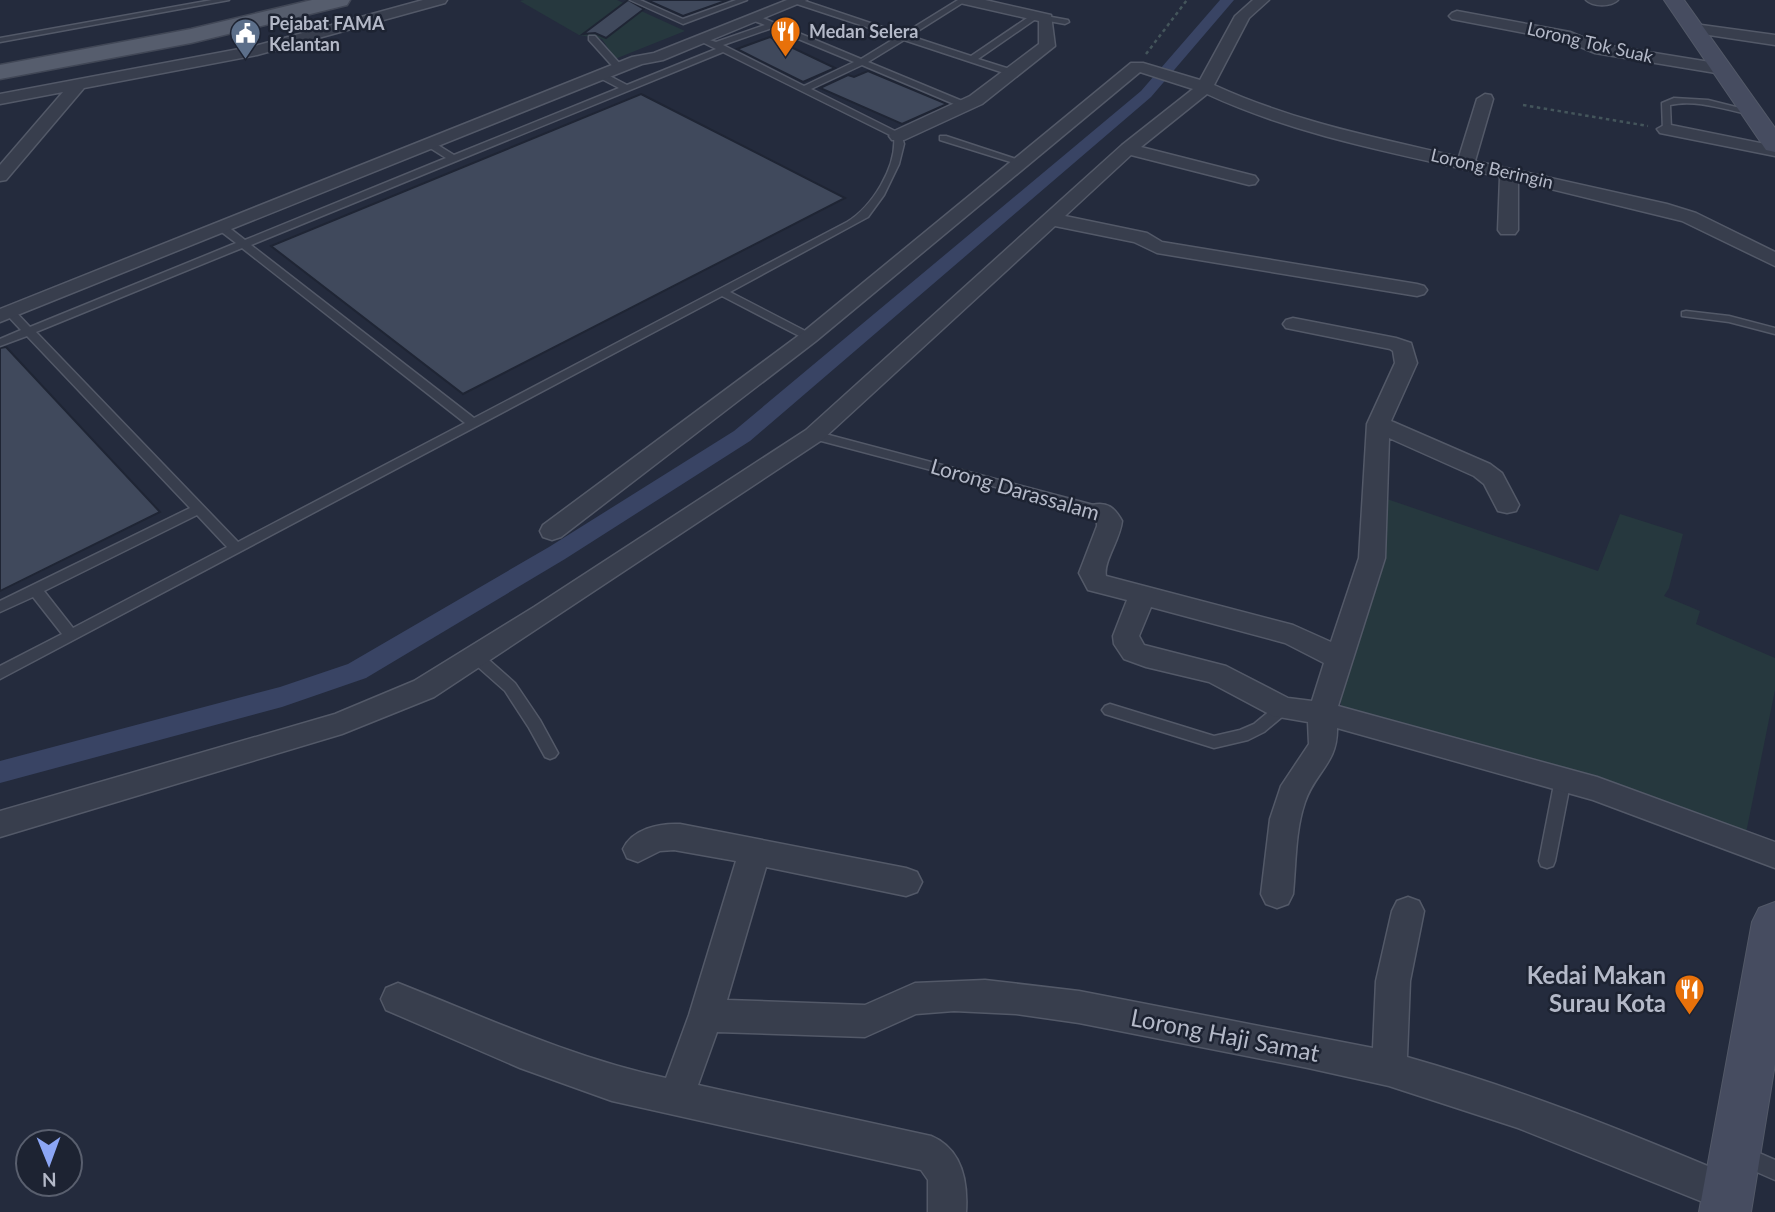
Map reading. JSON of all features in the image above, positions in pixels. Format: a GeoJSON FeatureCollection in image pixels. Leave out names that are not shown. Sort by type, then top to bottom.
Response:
{"type":"FeatureCollection","features":[{"type":"Feature","properties":{"kind":"main road"},"geometry":{"type":"LineString","coordinates":[[0,65],[134,41],[300,0]]}},
{"type":"Feature","properties":{"kind":"main road"},"geometry":{"type":"LineString","coordinates":[[0,72],[191,36],[340,0]]}},
{"type":"Feature","properties":{"kind":"main road"},"geometry":{"type":"LineString","coordinates":[[1674,0],[1775,145]]}},
{"type":"Feature","properties":{"kind":"main road"},"geometry":{"type":"LineString","coordinates":[[1741,1182],[1766,1029],[1775,922]]}},
{"type":"Feature","properties":{"kind":"street"},"geometry":{"type":"LineString","coordinates":[[0,99],[257,50],[440,0]]}},
{"type":"Feature","properties":{"kind":"street"},"geometry":{"type":"LineString","coordinates":[[5,314],[601,75],[638,61],[714,44],[755,18],[794,0]]}},
{"type":"Feature","properties":{"kind":"street"},"geometry":{"type":"LineString","coordinates":[[638,61],[646,54],[794,0]]}},
{"type":"Feature","properties":{"kind":"street"},"geometry":{"type":"LineString","coordinates":[[898,136],[964,105],[1013,73],[1047,46],[1041,17],[964,0]]}},
{"type":"Feature","properties":{"kind":"street"},"geometry":{"type":"LineString","coordinates":[[0,824],[342,723],[424,689],[814,435],[1128,149],[1195,84],[1243,16],[1262,0]]}},
{"type":"Feature","properties":{"kind":"street"},"geometry":{"type":"LineString","coordinates":[[1593,0],[1611,0]]}},
{"type":"Feature","properties":{"kind":"street","name":"Lorong Tok Suak"},"geometry":{"type":"LineString","coordinates":[[1457,16],[1570,37],[1595,48],[1722,69]]}},
{"type":"Feature","properties":{"kind":"street"},"geometry":{"type":"LineString","coordinates":[[1694,29],[1775,40]]}},
{"type":"Feature","properties":{"kind":"street"},"geometry":{"type":"LineString","coordinates":[[552,531],[810,337],[1020,162],[1140,67]]}},
{"type":"Feature","properties":{"kind":"street","name":"Lorong Beringin"},"geometry":{"type":"LineString","coordinates":[[1140,67],[1195,84],[1306,127],[1509,172],[1689,218],[1775,260]]}},
{"type":"Feature","properties":{"kind":"street"},"geometry":{"type":"LineString","coordinates":[[0,176],[78,85]]}},
{"type":"Feature","properties":{"kind":"street"},"geometry":{"type":"LineString","coordinates":[[1466,162],[1485,99]]}},
{"type":"Feature","properties":{"kind":"street"},"geometry":{"type":"LineString","coordinates":[[1666,129],[1775,151]]}},
{"type":"Feature","properties":{"kind":"street"},"geometry":{"type":"LineString","coordinates":[[1128,149],[1249,180]]}},
{"type":"Feature","properties":{"kind":"street"},"geometry":{"type":"LineString","coordinates":[[1508,230],[1509,172]]}},
{"type":"Feature","properties":{"kind":"street"},"geometry":{"type":"LineString","coordinates":[[1051,219],[1140,237],[1157,247],[1417,290]]}},
{"type":"Feature","properties":{"kind":"street"},"geometry":{"type":"LineString","coordinates":[[1277,894],[1285,819],[1292,795],[1323,746],[1322,713],[1372,558],[1378,424],[1406,363],[1403,348],[1366,337],[1293,324]]}},
{"type":"Feature","properties":{"kind":"street"},"geometry":{"type":"LineString","coordinates":[[1378,424],[1482,470],[1494,479],[1507,505]]}},
{"type":"Feature","properties":{"kind":"street","name":"Lorong Darassalam"},"geometry":{"type":"LineString","coordinates":[[1101,511],[1110,520],[1106,540],[1090,569],[1092,578],[1097,583],[1142,595]]}},
{"type":"Feature","properties":{"kind":"street"},"geometry":{"type":"LineString","coordinates":[[1338,658],[1293,635],[1142,595],[1125,636],[1134,652],[1216,673],[1283,708],[1322,713],[1563,779],[1775,855]]}},
{"type":"Feature","properties":{"kind":"street"},"geometry":{"type":"LineString","coordinates":[[638,849],[649,840],[664,836],[906,882]]}},
{"type":"Feature","properties":{"kind":"street"},"geometry":{"type":"LineString","coordinates":[[676,1098],[706,1015],[754,854]]}},
{"type":"Feature","properties":{"kind":"street"},"geometry":{"type":"LineString","coordinates":[[1389,1069],[1393,981],[1408,911]]}},
{"type":"Feature","properties":{"kind":"street","name":"Lorong Haji Samat"},"geometry":{"type":"LineString","coordinates":[[706,1015],[865,1021],[880,1017],[904,1002],[920,998],[1026,999],[1389,1069],[1741,1182]]}},
{"type":"Feature","properties":{"kind":"street"},"geometry":{"type":"LineString","coordinates":[[398,999],[532,1056],[612,1084],[931,1154],[941,1163],[947,1174],[947,1212]]}},
{"type":"Feature","properties":{"kind":"lane"},"geometry":{"type":"LineString","coordinates":[[0,40],[225,0]]}},
{"type":"Feature","properties":{"kind":"lane"},"geometry":{"type":"LineString","coordinates":[[634,0],[682,22],[743,0]]}},
{"type":"Feature","properties":{"kind":"lane"},"geometry":{"type":"LineString","coordinates":[[794,0],[1013,73]]}},
{"type":"Feature","properties":{"kind":"lane"},"geometry":{"type":"LineString","coordinates":[[804,89],[862,62],[964,0]]}},
{"type":"Feature","properties":{"kind":"lane"},"geometry":{"type":"LineString","coordinates":[[971,58],[1041,17],[1065,22]]}},
{"type":"Feature","properties":{"kind":"lane"},"geometry":{"type":"LineString","coordinates":[[755,18],[964,105]]}},
{"type":"Feature","properties":{"kind":"lane"},"geometry":{"type":"LineString","coordinates":[[0,343],[626,89],[714,44],[772,25]]}},
{"type":"Feature","properties":{"kind":"lane"},"geometry":{"type":"LineString","coordinates":[[592,38],[620,68]]}},
{"type":"Feature","properties":{"kind":"lane"},"geometry":{"type":"LineString","coordinates":[[0,673],[851,224],[867,212],[898,156],[901,145],[898,136],[714,44]]}},
{"type":"Feature","properties":{"kind":"lane"},"geometry":{"type":"LineString","coordinates":[[601,75],[626,89]]}},
{"type":"Feature","properties":{"kind":"lane"},"geometry":{"type":"LineString","coordinates":[[1666,129],[1665,108],[1666,103],[1671,101],[1688,101],[1752,112]]}},
{"type":"Feature","properties":{"kind":"lane"},"geometry":{"type":"LineString","coordinates":[[943,138],[1020,162]]}},
{"type":"Feature","properties":{"kind":"lane"},"geometry":{"type":"LineString","coordinates":[[430,144],[453,159]]}},
{"type":"Feature","properties":{"kind":"lane"},"geometry":{"type":"LineString","coordinates":[[223,228],[474,424]]}},
{"type":"Feature","properties":{"kind":"lane"},"geometry":{"type":"LineString","coordinates":[[722,292],[810,337]]}},
{"type":"Feature","properties":{"kind":"lane"},"geometry":{"type":"LineString","coordinates":[[5,314],[28,331],[236,548]]}},
{"type":"Feature","properties":{"kind":"lane"},"geometry":{"type":"LineString","coordinates":[[1686,314],[1729,319],[1775,331]]}},
{"type":"Feature","properties":{"kind":"lane","name":"Lorong Darassalam"},"geometry":{"type":"LineString","coordinates":[[814,435],[1101,511]]}},
{"type":"Feature","properties":{"kind":"lane"},"geometry":{"type":"LineString","coordinates":[[0,607],[198,509]]}},
{"type":"Feature","properties":{"kind":"lane"},"geometry":{"type":"LineString","coordinates":[[35,590],[71,635]]}},
{"type":"Feature","properties":{"kind":"lane"},"geometry":{"type":"LineString","coordinates":[[475,656],[510,687],[536,724],[550,753]]}},
{"type":"Feature","properties":{"kind":"lane"},"geometry":{"type":"LineString","coordinates":[[1110,710],[1214,742],[1243,736],[1259,728],[1283,708]]}},
{"type":"Feature","properties":{"kind":"lane"},"geometry":{"type":"LineString","coordinates":[[1547,861],[1563,779]]}},
{"type":"Feature","properties":{"kind":"path"},"geometry":{"type":"LineString","coordinates":[[1140,67],[1187,0]]}},
{"type":"Feature","properties":{"kind":"path"},"geometry":{"type":"LineString","coordinates":[[1523,105],[1666,129]]}},
{"type":"Feature","properties":{"kind":"shaded area"},"geometry":{"type":"Polygon","coordinates":[[[617,0],[685,31],[615,59],[602,39],[579,35],[520,1],[617,0]]]}},
{"type":"Feature","properties":{"kind":"shaded area"},"geometry":{"type":"Polygon","coordinates":[[[1384,498],[1598,571],[1620,514],[1683,534],[1669,588],[1664,596],[1700,611],[1696,624],[1775,658],[1775,690],[1744,843],[1351,715],[1341,706],[1341,685],[1384,498]]]}},
{"type":"Feature","properties":{"kind":"building"},"geometry":{"type":"Polygon","coordinates":[[[628,0],[644,9],[606,38],[595,33],[583,34],[628,0]]]}},
{"type":"Feature","properties":{"kind":"building"},"geometry":{"type":"Polygon","coordinates":[[[647,0],[728,0],[683,16],[647,0]]]}},
{"type":"Feature","properties":{"kind":"building","name":"Medan Selera"},"geometry":{"type":"Polygon","coordinates":[[[770,37],[835,68],[803,82],[737,49],[770,37]]]}},
{"type":"Feature","properties":{"kind":"building"},"geometry":{"type":"Polygon","coordinates":[[[868,71],[947,104],[902,124],[820,88],[848,75],[854,77],[868,71]]]}},
{"type":"Feature","properties":{"kind":"building"},"geometry":{"type":"Polygon","coordinates":[[[641,94],[845,198],[463,394],[271,246],[641,94]]]}},
{"type":"Feature","properties":{"kind":"building"},"geometry":{"type":"Polygon","coordinates":[[[6,347],[160,512],[0,591],[0,348],[6,347]]]}},
{"type":"Feature","properties":{"kind":"waterway"},"geometry":{"type":"LineString","coordinates":[[0,772],[282,697],[357,671],[557,553],[742,436],[1146,94],[1227,0]]}},
{"type":"Feature","properties":{"kind":"place","name":"Medan Selera"},"geometry":{"type":"Point","coordinates":[786,59]}},
{"type":"Feature","properties":{"kind":"place","name":"Pejabat FAMA Kelantan"},"geometry":{"type":"Point","coordinates":[246,61]}},
{"type":"Feature","properties":{"kind":"place","name":"Kedai Makan Surau Kota"},"geometry":{"type":"Point","coordinates":[1689,1017]}}]}
